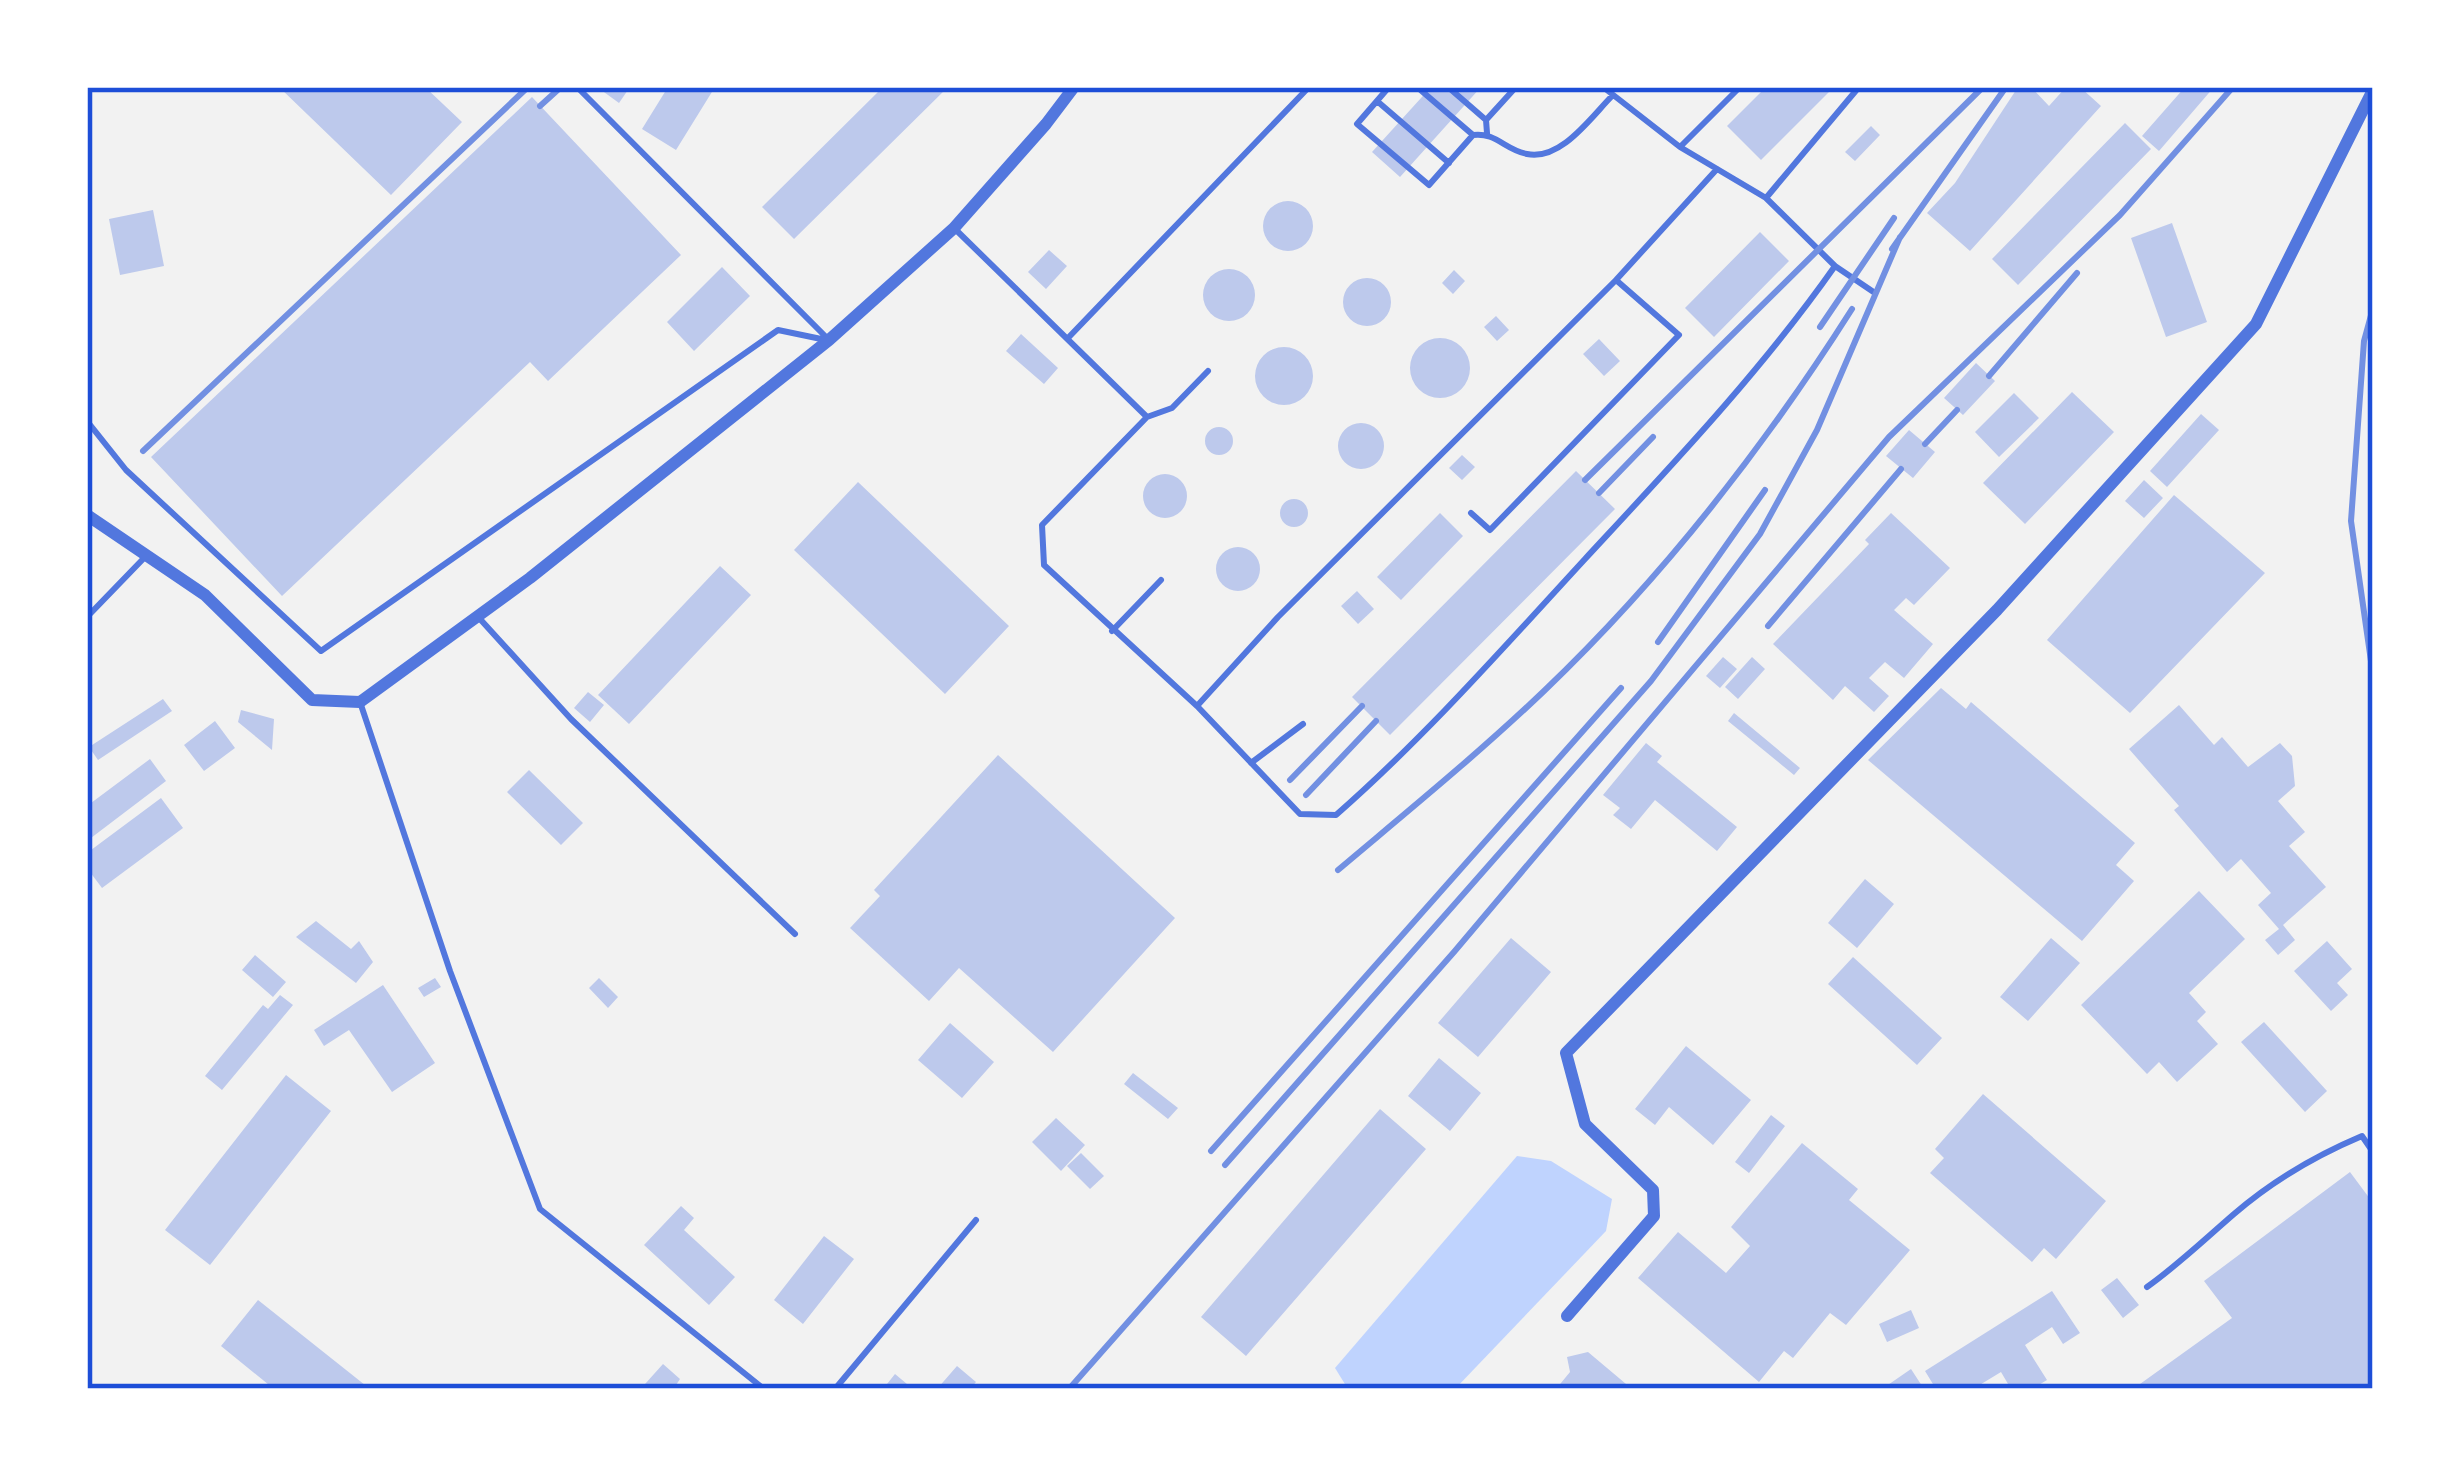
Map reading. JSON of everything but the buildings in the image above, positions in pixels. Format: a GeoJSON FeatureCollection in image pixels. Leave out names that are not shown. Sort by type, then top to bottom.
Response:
{"type":"FeatureCollection","features":[{"type":"Feature","properties":{"kind":"street"},"geometry":{"type":"LineString","coordinates":[[87,514],[205,595],[312,700],[360,702],[830,340],[954,228],[1074,87]]}},
{"type":"Feature","properties":{"kind":"street"},"geometry":{"type":"LineString","coordinates":[[1567,1316],[1654,1216],[1653,1190],[1585,1124],[1566,1053],[1997,610],[2256,324],[2373,90]]}},
{"type":"Feature","properties":{"kind":"lane"},"geometry":{"type":"LineString","coordinates":[[577,87],[830,340]]}},
{"type":"Feature","properties":{"kind":"lane"},"geometry":{"type":"LineString","coordinates":[[1068,338],[1309,87]]}},
{"type":"Feature","properties":{"kind":"lane"},"geometry":{"type":"LineString","coordinates":[[1389,87],[1357,124],[1429,185],[1473,135],[1487,133],[1528,155],[1560,148],[1612,96]]}},
{"type":"Feature","properties":{"kind":"lane"},"geometry":{"type":"LineString","coordinates":[[1417,87],[1473,135]]}},
{"type":"Feature","properties":{"kind":"lane"},"geometry":{"type":"LineString","coordinates":[[1448,87],[1486,120],[1487,133]]}},
{"type":"Feature","properties":{"kind":"lane"},"geometry":{"type":"LineString","coordinates":[[1604,87],[1680,147],[1766,198],[1835,266],[1875,292]]}},
{"type":"Feature","properties":{"kind":"lane"},"geometry":{"type":"LineString","coordinates":[[1680,147],[1740,87]]}},
{"type":"Feature","properties":{"kind":"lane"},"geometry":{"type":"LineString","coordinates":[[1766,198],[1859,87]]}},
{"type":"Feature","properties":{"kind":"lane"},"geometry":{"type":"LineString","coordinates":[[1486,120],[1514,88]]}},
{"type":"Feature","properties":{"kind":"lane"},"geometry":{"type":"LineString","coordinates":[[1377,101],[1448,163]]}},
{"type":"Feature","properties":{"kind":"lane"},"geometry":{"type":"LineString","coordinates":[[1197,706],[1278,617],[1616,280],[1717,169]]}},
{"type":"Feature","properties":{"kind":"lane"},"geometry":{"type":"LineString","coordinates":[[954,228],[1147,417]]}},
{"type":"Feature","properties":{"kind":"lane"},"geometry":{"type":"LineString","coordinates":[[1208,371],[1172,408],[1147,417],[1042,525],[1044,565],[1197,706],[1300,814],[1336,815],[1406,754],[1629,511],[1798,319],[1835,266]]}},
{"type":"Feature","properties":{"kind":"lane"},"geometry":{"type":"LineString","coordinates":[[1471,513],[1490,530],[1679,335],[1616,280]]}},
{"type":"Feature","properties":{"kind":"lane"},"geometry":{"type":"LineString","coordinates":[[87,422],[126,470],[321,651],[778,330],[830,340]]}},
{"type":"Feature","properties":{"kind":"lane"},"geometry":{"type":"LineString","coordinates":[[87,617],[148,555]]}},
{"type":"Feature","properties":{"kind":"lane"},"geometry":{"type":"LineString","coordinates":[[1112,631],[1161,580]]}},
{"type":"Feature","properties":{"kind":"lane"},"geometry":{"type":"LineString","coordinates":[[477,616],[571,719],[795,934]]}},
{"type":"Feature","properties":{"kind":"lane"},"geometry":{"type":"LineString","coordinates":[[360,702],[450,971],[540,1209],[764,1389]]}},
{"type":"Feature","properties":{"kind":"lane"},"geometry":{"type":"LineString","coordinates":[[1251,763],[1304,724]]}},
{"type":"Feature","properties":{"kind":"lane"},"geometry":{"type":"LineString","coordinates":[[2147,1287],[2237,1210],[2324,1152],[2362,1136],[2373,1152]]}},
{"type":"Feature","properties":{"kind":"lane"},"geometry":{"type":"LineString","coordinates":[[835,1389],[976,1220]]}},
{"type":"Feature","properties":{"kind":"water"},"geometry":{"type":"Polygon","coordinates":[[[1517,1156],[1551,1161],[1612,1199],[1606,1231],[1455,1389],[1348,1389],[1335,1368],[1517,1156]]]}},
{"type":"Feature","properties":{"kind":"railway"},"geometry":{"type":"LineString","coordinates":[[143,451],[528,87]]}},
{"type":"Feature","properties":{"kind":"railway"},"geometry":{"type":"LineString","coordinates":[[540,106],[561,87]]}},
{"type":"Feature","properties":{"kind":"railway"},"geometry":{"type":"LineString","coordinates":[[1585,480],[1983,87]]}},
{"type":"Feature","properties":{"kind":"railway"},"geometry":{"type":"LineString","coordinates":[[1892,249],[2006,87]]}},
{"type":"Feature","properties":{"kind":"railway"},"geometry":{"type":"LineString","coordinates":[[1069,1389],[1454,952],[1889,437],[2120,215],[2233,87]]}},
{"type":"Feature","properties":{"kind":"railway"},"geometry":{"type":"LineString","coordinates":[[1820,327],[1894,218]]}},
{"type":"Feature","properties":{"kind":"railway"},"geometry":{"type":"LineString","coordinates":[[1225,1165],[1651,681],[1760,534],[1817,430],[1900,237]]}},
{"type":"Feature","properties":{"kind":"railway"},"geometry":{"type":"LineString","coordinates":[[1989,376],[2077,273]]}},
{"type":"Feature","properties":{"kind":"railway"},"geometry":{"type":"LineString","coordinates":[[2373,308],[2364,341],[2351,521],[2373,675]]}},
{"type":"Feature","properties":{"kind":"railway"},"geometry":{"type":"LineString","coordinates":[[1338,870],[1519,714],[1630,603],[1710,509],[1784,411],[1852,309]]}},
{"type":"Feature","properties":{"kind":"railway"},"geometry":{"type":"LineString","coordinates":[[1925,444],[1957,410]]}},
{"type":"Feature","properties":{"kind":"railway"},"geometry":{"type":"LineString","coordinates":[[1599,493],[1653,437]]}},
{"type":"Feature","properties":{"kind":"railway"},"geometry":{"type":"LineString","coordinates":[[1768,626],[1901,469]]}},
{"type":"Feature","properties":{"kind":"railway"},"geometry":{"type":"LineString","coordinates":[[1658,642],[1765,490]]}},
{"type":"Feature","properties":{"kind":"railway"},"geometry":{"type":"LineString","coordinates":[[1211,1151],[1621,688]]}},
{"type":"Feature","properties":{"kind":"railway"},"geometry":{"type":"LineString","coordinates":[[1290,780],[1362,706]]}},
{"type":"Feature","properties":{"kind":"railway"},"geometry":{"type":"LineString","coordinates":[[1306,795],[1376,721]]}}]}
